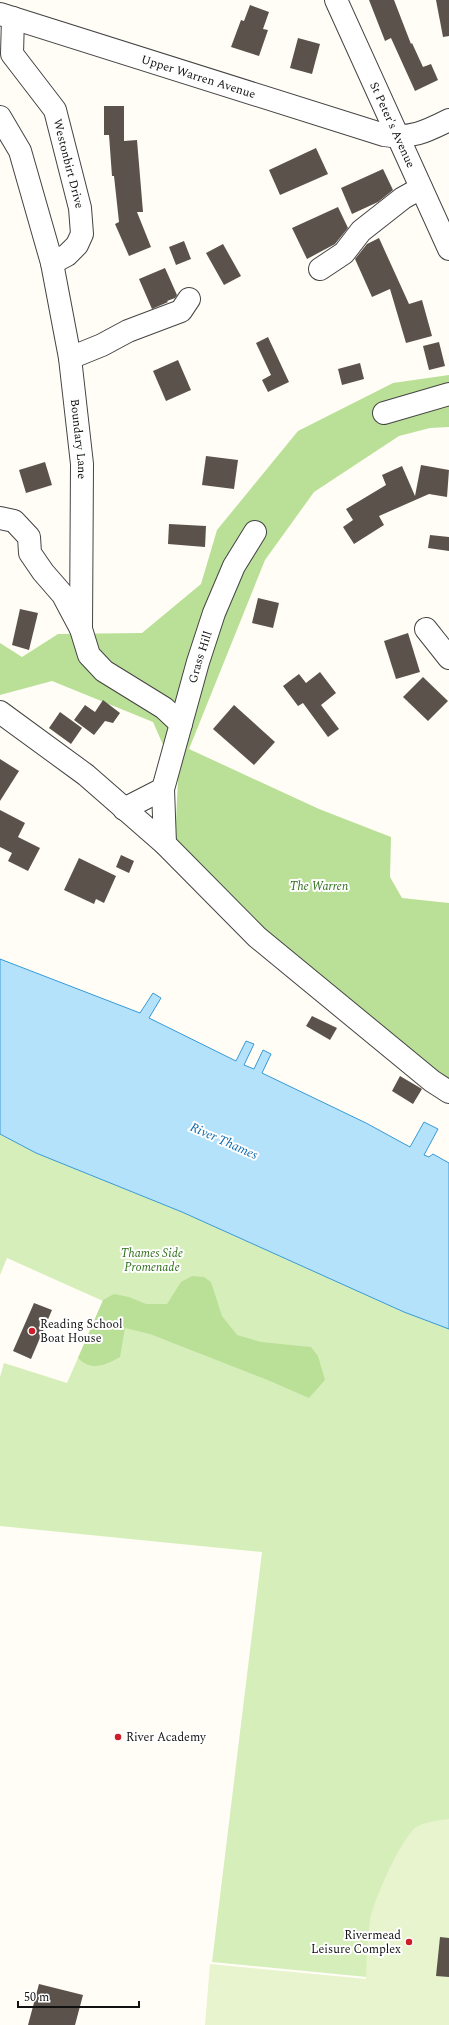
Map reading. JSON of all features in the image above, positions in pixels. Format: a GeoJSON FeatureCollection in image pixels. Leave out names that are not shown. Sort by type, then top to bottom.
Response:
{"type":"FeatureCollection","features":[{"type":"Feature","properties":{"kind":"street","name":"St Peter's Avenue"},"geometry":{"type":"LineString","coordinates":[[336,0],[449,249]]}},
{"type":"Feature","properties":{"kind":"street","name":"Upper Warren Avenue"},"geometry":{"type":"LineString","coordinates":[[7,16],[384,135],[397,137],[421,134],[449,120]]}},
{"type":"Feature","properties":{"kind":"street","name":"Westonbirt Drive"},"geometry":{"type":"LineString","coordinates":[[7,16],[12,54],[55,110],[80,208],[82,234],[77,245],[67,255],[52,263]]}},
{"type":"Feature","properties":{"kind":"street","name":"Boundary Lane"},"geometry":{"type":"LineString","coordinates":[[0,117],[20,151],[52,263],[70,358],[82,464],[81,629],[89,654],[104,671],[164,708],[181,724]]}},
{"type":"Feature","properties":{"kind":"street"},"geometry":{"type":"LineString","coordinates":[[320,269],[344,253],[361,231],[403,198],[421,188]]}},
{"type":"Feature","properties":{"kind":"street"},"geometry":{"type":"LineString","coordinates":[[70,358],[102,345],[128,332],[181,311],[189,299]]}},
{"type":"Feature","properties":{"kind":"street"},"geometry":{"type":"LineString","coordinates":[[384,413],[449,394]]}},
{"type":"Feature","properties":{"kind":"street"},"geometry":{"type":"LineString","coordinates":[[0,518],[14,520],[29,537],[30,553],[43,572],[63,596],[81,629]]}},
{"type":"Feature","properties":{"kind":"street","name":"Grass Hill"},"geometry":{"type":"LineString","coordinates":[[165,844],[163,789],[181,724],[214,612],[234,566],[255,532]]}},
{"type":"Feature","properties":{"kind":"street"},"geometry":{"type":"LineString","coordinates":[[426,629],[449,658]]}},
{"type":"Feature","properties":{"kind":"street"},"geometry":{"type":"LineString","coordinates":[[0,712],[86,775],[165,844],[257,937],[432,1081],[449,1092]]}},
{"type":"Feature","properties":{"kind":"street"},"geometry":{"type":"LineString","coordinates":[[124,809],[163,789]]}},
{"type":"Feature","properties":{"kind":"green space","name":"The Warren"},"geometry":{"type":"Polygon","coordinates":[[[449,375],[449,427],[430,428],[399,436],[314,492],[265,560],[189,749],[319,809],[391,837],[390,877],[402,898],[449,903],[449,1079],[427,1066],[267,937],[175,843],[178,779],[153,722],[52,681],[0,695],[0,643],[22,657],[58,634],[142,633],[201,584],[217,530],[298,431],[393,383],[449,375]]]}},
{"type":"Feature","properties":{"kind":"green space","name":"Thames Side Promenade"},"geometry":{"type":"Polygon","coordinates":[[[0,1134],[36,1153],[182,1212],[404,1312],[449,1329],[449,1905],[398,1980],[212,1962],[262,1552],[0,1526],[0,1377],[4,1363],[67,1383],[103,1301],[7,1258],[0,1275],[0,1134]]]}},
{"type":"Feature","properties":{"kind":"green space"},"geometry":{"type":"Polygon","coordinates":[[[192,1276],[204,1277],[211,1282],[222,1316],[237,1335],[261,1342],[311,1347],[318,1356],[325,1380],[309,1398],[270,1381],[150,1334],[125,1328],[120,1357],[99,1366],[88,1365],[78,1358],[103,1300],[114,1294],[129,1297],[146,1304],[167,1304],[181,1282],[192,1276]]]}},
{"type":"Feature","properties":{"kind":"green space","name":"Rivermead Leisure Complex"},"geometry":{"type":"Polygon","coordinates":[[[449,1819],[449,2025],[205,2025],[210,1964],[366,1979],[370,1921],[376,1900],[388,1871],[403,1844],[416,1827],[449,1819]]]}},
{"type":"Feature","properties":{"kind":"water","name":"River Thames"},"geometry":{"type":"Polygon","coordinates":[[[0,959],[140,1013],[153,993],[161,998],[149,1018],[236,1061],[246,1041],[254,1044],[244,1065],[254,1069],[263,1050],[271,1054],[262,1073],[366,1123],[410,1147],[424,1122],[438,1129],[424,1155],[429,1157],[433,1154],[449,1163],[449,1329],[404,1312],[182,1212],[36,1153],[0,1134],[0,959]]]}},
{"type":"Feature","properties":{"kind":"building"},"geometry":{"type":"Polygon","coordinates":[[[369,0],[394,0],[411,44],[412,43],[423,67],[431,64],[438,80],[415,91],[391,38],[385,41],[369,0]]]}},
{"type":"Feature","properties":{"kind":"building"},"geometry":{"type":"Polygon","coordinates":[[[436,0],[449,0],[449,36],[443,37],[436,0]]]}},
{"type":"Feature","properties":{"kind":"building"},"geometry":{"type":"Polygon","coordinates":[[[250,5],[269,12],[263,29],[268,30],[259,56],[231,47],[241,20],[244,21],[250,5]]]}},
{"type":"Feature","properties":{"kind":"building"},"geometry":{"type":"Polygon","coordinates":[[[298,38],[320,44],[312,74],[290,68],[298,38]]]}},
{"type":"Feature","properties":{"kind":"building"},"geometry":{"type":"Polygon","coordinates":[[[104,106],[124,106],[124,141],[137,140],[143,212],[137,212],[151,247],[129,256],[115,224],[119,222],[114,176],[112,176],[109,135],[104,135],[104,106]]]}},
{"type":"Feature","properties":{"kind":"building"},"geometry":{"type":"Polygon","coordinates":[[[316,148],[328,174],[280,195],[269,170],[316,148]]]}},
{"type":"Feature","properties":{"kind":"building"},"geometry":{"type":"Polygon","coordinates":[[[383,169],[393,190],[378,202],[352,214],[341,188],[383,169]]]}},
{"type":"Feature","properties":{"kind":"building"},"geometry":{"type":"Polygon","coordinates":[[[338,207],[348,228],[335,244],[307,259],[292,228],[338,207]]]}},
{"type":"Feature","properties":{"kind":"building"},"geometry":{"type":"Polygon","coordinates":[[[379,238],[409,304],[422,300],[432,336],[406,343],[390,289],[372,297],[355,259],[367,244],[379,238]]]}},
{"type":"Feature","properties":{"kind":"building"},"geometry":{"type":"Polygon","coordinates":[[[184,241],[191,259],[176,265],[169,247],[184,241]]]}},
{"type":"Feature","properties":{"kind":"building"},"geometry":{"type":"Polygon","coordinates":[[[223,244],[241,276],[224,285],[206,253],[223,244]]]}},
{"type":"Feature","properties":{"kind":"building"},"geometry":{"type":"Polygon","coordinates":[[[165,268],[177,295],[175,298],[167,301],[168,302],[152,309],[139,279],[165,268]]]}},
{"type":"Feature","properties":{"kind":"building"},"geometry":{"type":"Polygon","coordinates":[[[268,337],[289,382],[268,392],[262,380],[271,375],[256,343],[268,337]]]}},
{"type":"Feature","properties":{"kind":"building"},"geometry":{"type":"Polygon","coordinates":[[[439,342],[445,366],[429,370],[423,346],[439,342]]]}},
{"type":"Feature","properties":{"kind":"building"},"geometry":{"type":"Polygon","coordinates":[[[178,360],[191,390],[166,401],[153,371],[178,360]]]}},
{"type":"Feature","properties":{"kind":"building"},"geometry":{"type":"Polygon","coordinates":[[[360,363],[364,379],[342,385],[338,369],[360,363]]]}},
{"type":"Feature","properties":{"kind":"building"},"geometry":{"type":"Polygon","coordinates":[[[206,456],[238,460],[234,489],[202,485],[206,456]]]}},
{"type":"Feature","properties":{"kind":"building"},"geometry":{"type":"Polygon","coordinates":[[[45,462],[52,485],[26,493],[19,470],[45,462]]]}},
{"type":"Feature","properties":{"kind":"building"},"geometry":{"type":"Polygon","coordinates":[[[421,465],[449,470],[447,497],[429,494],[379,516],[384,525],[354,544],[343,527],[353,520],[346,509],[386,485],[382,475],[402,466],[415,496],[421,465]]]}},
{"type":"Feature","properties":{"kind":"building"},"geometry":{"type":"Polygon","coordinates":[[[169,524],[206,526],[205,547],[168,544],[169,524]]]}},
{"type":"Feature","properties":{"kind":"building"},"geometry":{"type":"Polygon","coordinates":[[[430,535],[449,537],[449,551],[428,548],[430,535]]]}},
{"type":"Feature","properties":{"kind":"building"},"geometry":{"type":"Polygon","coordinates":[[[258,598],[279,603],[273,628],[252,623],[258,598]]]}},
{"type":"Feature","properties":{"kind":"building"},"geometry":{"type":"Polygon","coordinates":[[[20,609],[38,613],[29,650],[12,645],[20,609]]]}},
{"type":"Feature","properties":{"kind":"building"},"geometry":{"type":"Polygon","coordinates":[[[408,633],[420,672],[396,679],[384,641],[408,633]]]}},
{"type":"Feature","properties":{"kind":"building"},"geometry":{"type":"Polygon","coordinates":[[[320,672],[336,693],[321,705],[339,729],[328,737],[303,703],[298,706],[283,686],[299,674],[306,683],[320,672]]]}},
{"type":"Feature","properties":{"kind":"building"},"geometry":{"type":"Polygon","coordinates":[[[423,677],[448,701],[428,721],[403,697],[423,677]]]}},
{"type":"Feature","properties":{"kind":"building"},"geometry":{"type":"Polygon","coordinates":[[[103,700],[120,713],[113,723],[105,721],[94,735],[74,720],[85,705],[95,712],[103,700]]]}},
{"type":"Feature","properties":{"kind":"building"},"geometry":{"type":"Polygon","coordinates":[[[234,705],[275,742],[254,765],[213,729],[234,705]]]}},
{"type":"Feature","properties":{"kind":"building"},"geometry":{"type":"Polygon","coordinates":[[[60,712],[82,728],[71,744],[49,728],[60,712]]]}},
{"type":"Feature","properties":{"kind":"building"},"geometry":{"type":"Polygon","coordinates":[[[0,759],[19,771],[0,801],[0,759]]]}},
{"type":"Feature","properties":{"kind":"building"},"geometry":{"type":"Polygon","coordinates":[[[0,810],[25,823],[18,837],[40,848],[28,871],[8,861],[12,853],[0,847],[0,810]]]}},
{"type":"Feature","properties":{"kind":"building"},"geometry":{"type":"Polygon","coordinates":[[[121,855],[134,861],[129,873],[116,867],[121,855]]]}},
{"type":"Feature","properties":{"kind":"building"},"geometry":{"type":"Polygon","coordinates":[[[79,858],[116,876],[104,903],[96,899],[94,904],[64,890],[79,858]]]}},
{"type":"Feature","properties":{"kind":"building"},"geometry":{"type":"Polygon","coordinates":[[[312,1016],[337,1028],[330,1040],[306,1026],[312,1016]]]}},
{"type":"Feature","properties":{"kind":"building"},"geometry":{"type":"Polygon","coordinates":[[[400,1076],[422,1089],[413,1104],[392,1091],[400,1076]]]}},
{"type":"Feature","properties":{"kind":"building","name":"Reading School Boat House"},"geometry":{"type":"Polygon","coordinates":[[[34,1303],[52,1310],[31,1359],[13,1351],[34,1303]]]}},
{"type":"Feature","properties":{"kind":"building"},"geometry":{"type":"Polygon","coordinates":[[[440,1937],[449,1938],[449,1977],[436,1976],[440,1937]]]}},
{"type":"Feature","properties":{"kind":"building"},"geometry":{"type":"Polygon","coordinates":[[[39,1984],[83,1995],[75,2025],[28,2025],[39,1984]]]}},
{"type":"Feature","properties":{"kind":"place","name":"Reading School Boat House"},"geometry":{"type":"Point","coordinates":[32,1331]}},
{"type":"Feature","properties":{"kind":"place","name":"River Academy"},"geometry":{"type":"Point","coordinates":[118,1737]}},
{"type":"Feature","properties":{"kind":"place","name":"Rivermead Leisure Complex"},"geometry":{"type":"Point","coordinates":[409,1942]}}]}
